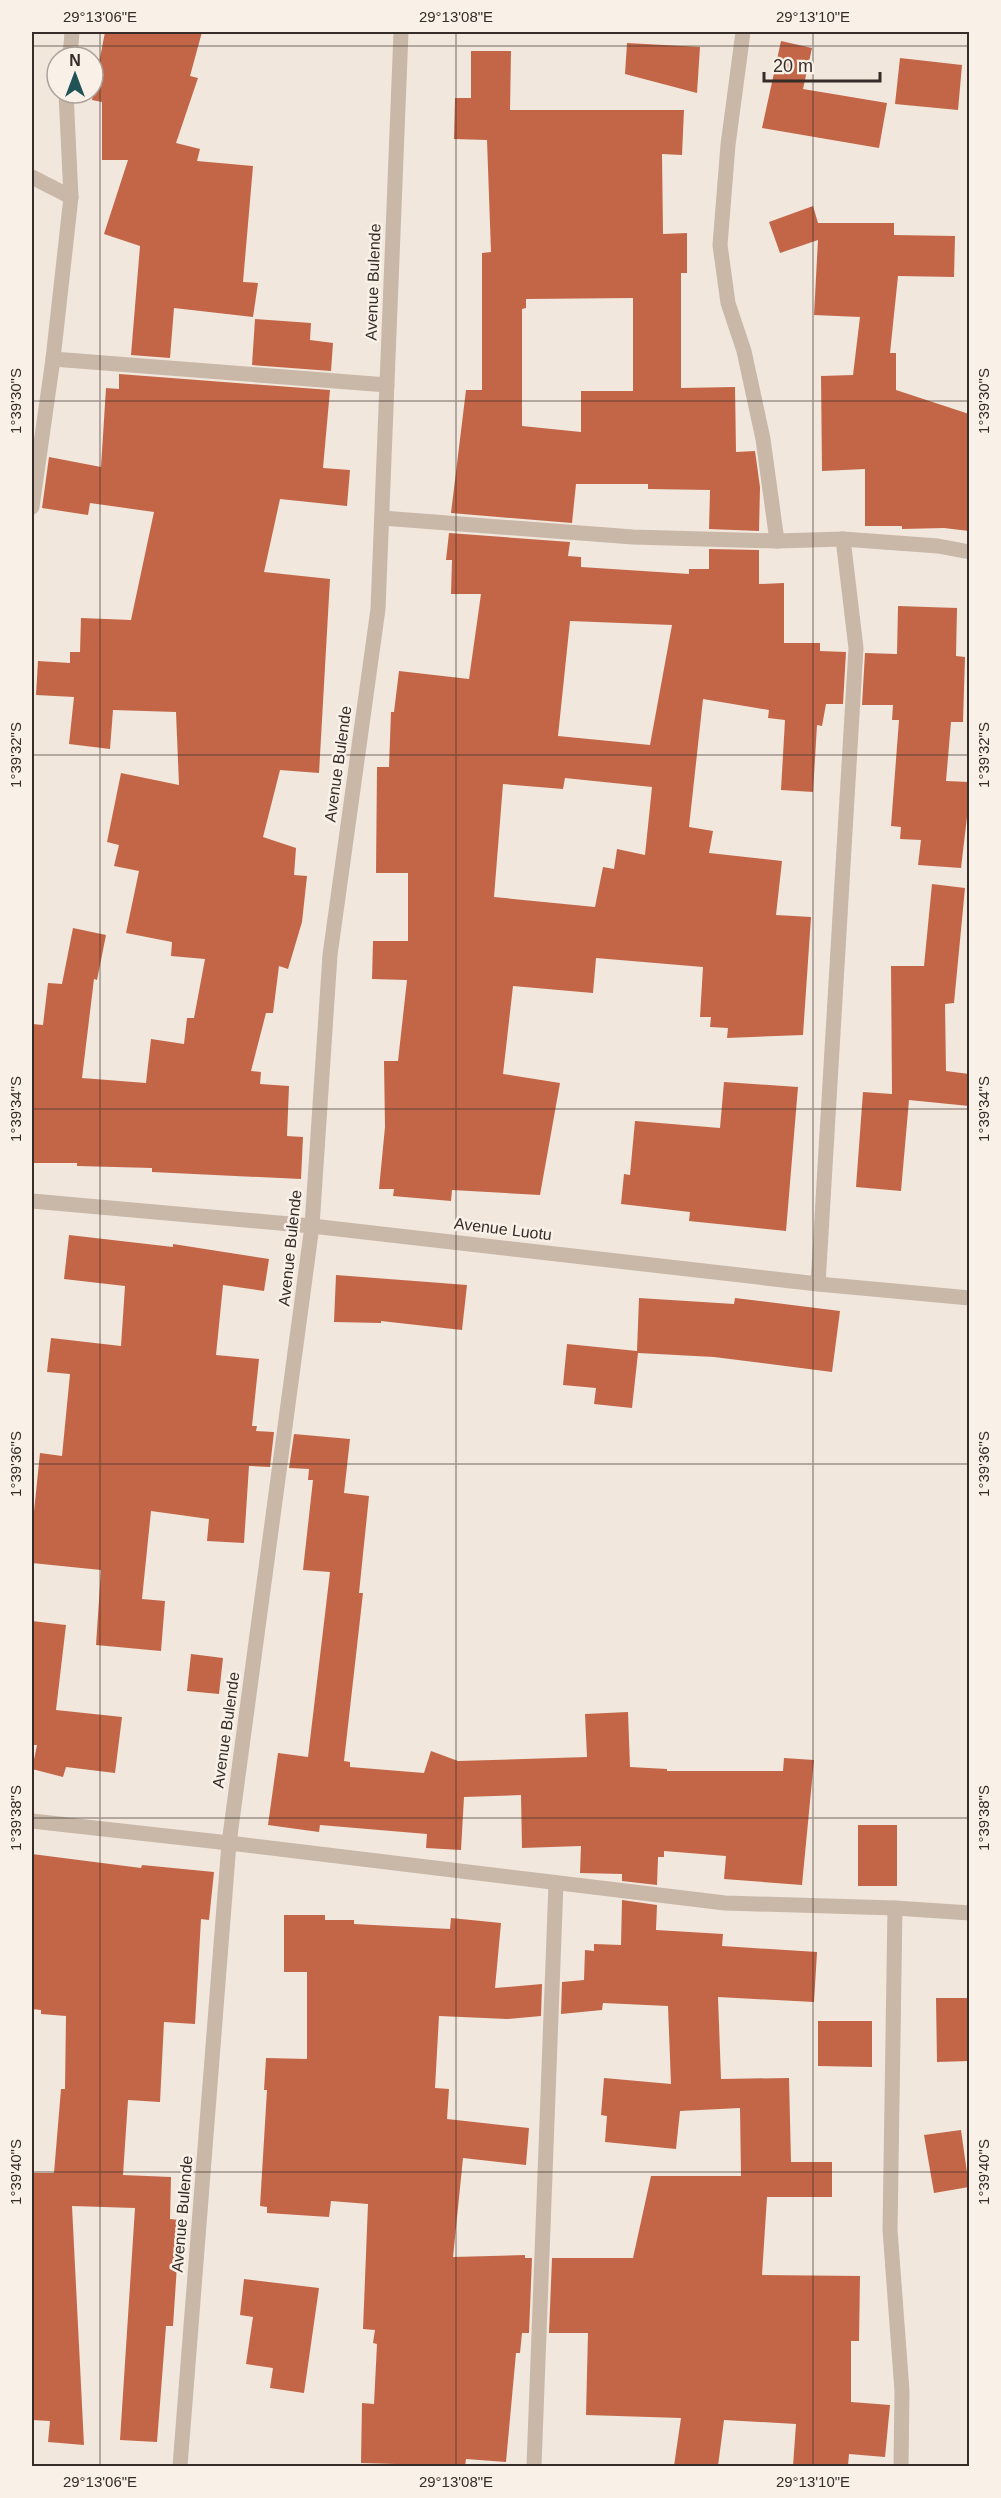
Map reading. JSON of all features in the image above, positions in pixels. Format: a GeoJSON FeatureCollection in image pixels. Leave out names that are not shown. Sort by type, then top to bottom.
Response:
{"type":"FeatureCollection","features":[{"type":"Feature","properties":{"kind":"street","name":"Avenue Bulende"},"geometry":{"type":"LineString","coordinates":[[180,2466],[229,1843],[312,1226],[330,955],[378,609],[401,32]]}},
{"type":"Feature","properties":{"kind":"street"},"geometry":{"type":"LineString","coordinates":[[743,32],[728,144],[720,245],[728,303],[744,351],[763,439],[777,541]]}},
{"type":"Feature","properties":{"kind":"street"},"geometry":{"type":"LineString","coordinates":[[32,507],[37,428],[53,359],[71,197],[67,105]]}},
{"type":"Feature","properties":{"kind":"street"},"geometry":{"type":"LineString","coordinates":[[32,177],[71,197]]}},
{"type":"Feature","properties":{"kind":"street"},"geometry":{"type":"LineString","coordinates":[[53,359],[387,385]]}},
{"type":"Feature","properties":{"kind":"street"},"geometry":{"type":"LineString","coordinates":[[382,518],[633,537],[777,541],[843,539],[938,546],[969,552]]}},
{"type":"Feature","properties":{"kind":"street"},"geometry":{"type":"LineString","coordinates":[[818,1284],[856,648],[843,539]]}},
{"type":"Feature","properties":{"kind":"street","name":"Avenue Luotu"},"geometry":{"type":"LineString","coordinates":[[32,1201],[312,1226],[818,1284],[969,1298]]}},
{"type":"Feature","properties":{"kind":"street"},"geometry":{"type":"LineString","coordinates":[[32,1821],[725,1903],[895,1908],[969,1913]]}},
{"type":"Feature","properties":{"kind":"street"},"geometry":{"type":"LineString","coordinates":[[534,2466],[556,1883]]}},
{"type":"Feature","properties":{"kind":"street"},"geometry":{"type":"LineString","coordinates":[[895,1908],[890,2230],[902,2391],[901,2466]]}},
{"type":"Feature","properties":{"kind":"building"},"geometry":{"type":"Polygon","coordinates":[[[105,32],[202,32],[190,76],[198,78],[176,143],[200,149],[197,161],[253,166],[243,282],[258,283],[253,317],[174,308],[170,358],[131,355],[140,246],[104,234],[128,160],[102,160],[102,105],[105,105],[105,45],[103,45],[105,32]]]}},
{"type":"Feature","properties":{"kind":"building"},"geometry":{"type":"Polygon","coordinates":[[[781,41],[812,48],[803,89],[887,103],[879,148],[762,128],[781,41]]]}},
{"type":"Feature","properties":{"kind":"building"},"geometry":{"type":"Polygon","coordinates":[[[627,43],[700,47],[697,93],[625,74],[627,43]]]}},
{"type":"Feature","properties":{"kind":"building"},"geometry":{"type":"Polygon","coordinates":[[[471,51],[511,51],[510,110],[684,110],[682,155],[662,154],[663,234],[687,233],[687,273],[681,273],[681,388],[735,387],[736,452],[755,451],[760,487],[759,531],[709,529],[710,490],[648,489],[648,484],[576,484],[572,523],[451,513],[466,390],[482,390],[482,253],[491,252],[487,140],[454,139],[455,98],[471,98],[471,51]],[[633,298],[526,299],[526,308],[522,309],[522,426],[581,432],[581,391],[633,391],[633,298]]]}},
{"type":"Feature","properties":{"kind":"building"},"geometry":{"type":"Polygon","coordinates":[[[900,58],[962,65],[958,110],[895,104],[900,58]]]}},
{"type":"Feature","properties":{"kind":"building"},"geometry":{"type":"Polygon","coordinates":[[[813,206],[818,223],[894,223],[894,235],[955,236],[954,277],[898,276],[890,353],[896,353],[896,390],[969,414],[969,531],[865,526],[865,469],[822,471],[821,376],[853,375],[860,317],[814,315],[818,240],[780,253],[769,222],[813,206]]]}},
{"type":"Feature","properties":{"kind":"building"},"geometry":{"type":"Polygon","coordinates":[[[255,319],[311,323],[310,340],[333,343],[331,371],[252,365],[255,319]]]}},
{"type":"Feature","properties":{"kind":"building"},"geometry":{"type":"Polygon","coordinates":[[[119,374],[330,390],[323,468],[350,470],[347,506],[280,499],[264,572],[330,579],[319,773],[280,770],[263,837],[296,848],[294,875],[307,876],[302,922],[288,969],[279,966],[273,1013],[266,1013],[251,1071],[261,1072],[260,1084],[289,1086],[287,1136],[303,1137],[301,1179],[152,1172],[152,1168],[77,1166],[77,1163],[32,1163],[32,1024],[43,1025],[48,983],[62,984],[73,928],[106,935],[97,980],[94,979],[82,1078],[146,1083],[151,1039],[184,1044],[187,1018],[194,1018],[205,959],[171,956],[172,942],[126,933],[139,871],[114,866],[119,845],[107,842],[121,773],[179,785],[176,712],[113,710],[110,749],[69,744],[74,697],[36,695],[38,661],[70,663],[70,652],[80,652],[81,618],[131,620],[154,512],[90,503],[88,515],[42,508],[49,457],[101,467],[106,388],[119,389],[119,374]]]}},
{"type":"Feature","properties":{"kind":"building"},"geometry":{"type":"Polygon","coordinates":[[[449,533],[570,542],[568,556],[581,557],[581,567],[689,574],[689,569],[709,569],[709,549],[759,550],[759,584],[784,583],[784,643],[820,643],[820,651],[846,652],[843,704],[826,704],[822,726],[817,725],[813,792],[781,790],[785,720],[768,718],[769,710],[703,699],[689,827],[713,831],[709,853],[782,861],[776,915],[811,917],[803,1035],[727,1038],[728,1028],[710,1027],[711,1017],[700,1017],[703,967],[596,958],[593,993],[513,986],[503,1074],[560,1083],[540,1195],[452,1190],[451,1201],[393,1196],[394,1189],[379,1189],[385,1127],[384,1061],[398,1061],[407,980],[372,979],[373,941],[408,941],[408,873],[376,873],[377,767],[389,767],[391,712],[394,712],[399,671],[469,679],[481,594],[451,594],[452,560],[446,560],[449,533]],[[570,621],[558,736],[650,745],[672,625],[570,621]],[[565,778],[563,789],[503,784],[494,897],[595,907],[603,867],[614,869],[617,849],[645,855],[652,787],[565,778]]]}},
{"type":"Feature","properties":{"kind":"building"},"geometry":{"type":"Polygon","coordinates":[[[898,606],[957,608],[956,656],[965,657],[963,722],[951,722],[946,781],[969,782],[969,817],[967,817],[961,868],[918,865],[921,840],[900,839],[901,827],[891,826],[899,720],[892,720],[893,705],[862,705],[865,653],[897,654],[898,606]]]}},
{"type":"Feature","properties":{"kind":"building"},"geometry":{"type":"Polygon","coordinates":[[[932,884],[965,888],[954,1003],[945,1004],[946,1071],[969,1074],[969,1106],[909,1100],[901,1191],[856,1187],[863,1092],[892,1094],[891,966],[924,966],[932,884]]]}},
{"type":"Feature","properties":{"kind":"building"},"geometry":{"type":"Polygon","coordinates":[[[724,1082],[798,1087],[786,1231],[689,1221],[690,1212],[621,1204],[624,1174],[630,1175],[635,1121],[720,1128],[724,1082]]]}},
{"type":"Feature","properties":{"kind":"building"},"geometry":{"type":"Polygon","coordinates":[[[69,1235],[173,1247],[173,1244],[269,1259],[264,1291],[223,1285],[216,1355],[259,1359],[252,1426],[257,1426],[256,1431],[274,1432],[270,1467],[249,1466],[244,1543],[207,1541],[209,1519],[151,1511],[142,1599],[165,1601],[161,1651],[96,1645],[101,1570],[32,1563],[32,1531],[40,1453],[62,1456],[70,1374],[47,1372],[51,1338],[121,1346],[125,1286],[64,1279],[69,1235]]]}},
{"type":"Feature","properties":{"kind":"building"},"geometry":{"type":"Polygon","coordinates":[[[336,1275],[467,1285],[462,1330],[381,1321],[381,1323],[334,1322],[336,1275]]]}},
{"type":"Feature","properties":{"kind":"building"},"geometry":{"type":"Polygon","coordinates":[[[639,1298],[734,1304],[735,1298],[840,1311],[832,1372],[714,1357],[638,1353],[632,1408],[594,1404],[596,1388],[563,1385],[567,1344],[637,1351],[639,1298]]]}},
{"type":"Feature","properties":{"kind":"building"},"geometry":{"type":"Polygon","coordinates":[[[294,1434],[350,1439],[344,1493],[369,1496],[359,1593],[363,1593],[344,1761],[350,1762],[350,1767],[424,1773],[431,1751],[458,1761],[587,1757],[585,1714],[628,1712],[630,1767],[667,1769],[667,1771],[783,1771],[784,1758],[814,1760],[802,1885],[724,1879],[726,1856],[664,1851],[664,1857],[658,1857],[657,1885],[622,1881],[622,1874],[580,1873],[581,1846],[522,1848],[521,1795],[464,1797],[461,1850],[426,1848],[427,1834],[320,1825],[319,1832],[268,1825],[278,1753],[308,1757],[330,1572],[303,1570],[313,1480],[308,1480],[309,1469],[289,1468],[294,1434]]]}},
{"type":"Feature","properties":{"kind":"building"},"geometry":{"type":"Polygon","coordinates":[[[32,1621],[66,1625],[56,1710],[122,1717],[115,1773],[66,1767],[63,1777],[32,1769],[37,1745],[32,1745],[32,1621]]]}},
{"type":"Feature","properties":{"kind":"building"},"geometry":{"type":"Polygon","coordinates":[[[191,1654],[223,1658],[219,1694],[187,1691],[191,1654]]]}},
{"type":"Feature","properties":{"kind":"building"},"geometry":{"type":"Polygon","coordinates":[[[858,1825],[897,1825],[897,1886],[858,1886],[858,1825]]]}},
{"type":"Feature","properties":{"kind":"building"},"geometry":{"type":"Polygon","coordinates":[[[32,1854],[141,1868],[142,1865],[214,1872],[209,1920],[201,1919],[195,2024],[164,2022],[160,2102],[128,2100],[123,2175],[171,2177],[170,2219],[180,2220],[173,2326],[166,2326],[157,2442],[120,2440],[135,2208],[72,2206],[84,2445],[48,2442],[50,2421],[32,2420],[32,2173],[54,2173],[61,2089],[65,2089],[66,2016],[41,2014],[41,2010],[32,2009],[32,1854]]]}},
{"type":"Feature","properties":{"kind":"building"},"geometry":{"type":"Polygon","coordinates":[[[622,1900],[657,1905],[656,1930],[723,1934],[722,1946],[817,1952],[814,2002],[718,1997],[721,2079],[789,2078],[791,2162],[832,2162],[832,2197],[767,2197],[762,2275],[860,2276],[859,2341],[851,2341],[851,2402],[890,2405],[885,2457],[849,2454],[848,2466],[793,2466],[796,2424],[724,2420],[718,2466],[674,2466],[681,2418],[586,2415],[588,2333],[549,2333],[552,2258],[633,2258],[651,2176],[741,2176],[740,2108],[680,2111],[676,2149],[605,2142],[607,2116],[601,2115],[604,2078],[671,2084],[668,2006],[603,2003],[602,2010],[561,2014],[562,1982],[584,1980],[585,1950],[594,1951],[594,1944],[621,1945],[622,1900]]]}},
{"type":"Feature","properties":{"kind":"building"},"geometry":{"type":"Polygon","coordinates":[[[284,1915],[325,1915],[325,1920],[354,1920],[354,1924],[450,1929],[451,1918],[501,1923],[495,1988],[542,1984],[541,2016],[507,2019],[439,2016],[435,2088],[449,2089],[447,2119],[529,2128],[526,2165],[463,2158],[453,2257],[525,2255],[525,2258],[532,2258],[529,2333],[522,2333],[520,2353],[516,2353],[506,2462],[466,2459],[465,2466],[361,2463],[362,2403],[374,2404],[377,2344],[373,2343],[375,2330],[363,2329],[368,2204],[331,2201],[329,2217],[267,2213],[267,2207],[260,2206],[267,2090],[264,2090],[266,2058],[307,2059],[307,1972],[284,1972],[284,1915]]]}},
{"type":"Feature","properties":{"kind":"building"},"geometry":{"type":"Polygon","coordinates":[[[936,1998],[969,1998],[969,2061],[937,2062],[936,1998]]]}},
{"type":"Feature","properties":{"kind":"building"},"geometry":{"type":"Polygon","coordinates":[[[818,2021],[872,2021],[872,2067],[818,2066],[818,2021]]]}},
{"type":"Feature","properties":{"kind":"building"},"geometry":{"type":"Polygon","coordinates":[[[961,2130],[969,2187],[934,2193],[924,2135],[961,2130]]]}},
{"type":"Feature","properties":{"kind":"building"},"geometry":{"type":"Polygon","coordinates":[[[244,2279],[319,2288],[304,2393],[270,2388],[273,2368],[246,2364],[253,2317],[240,2315],[244,2279]]]}}]}
